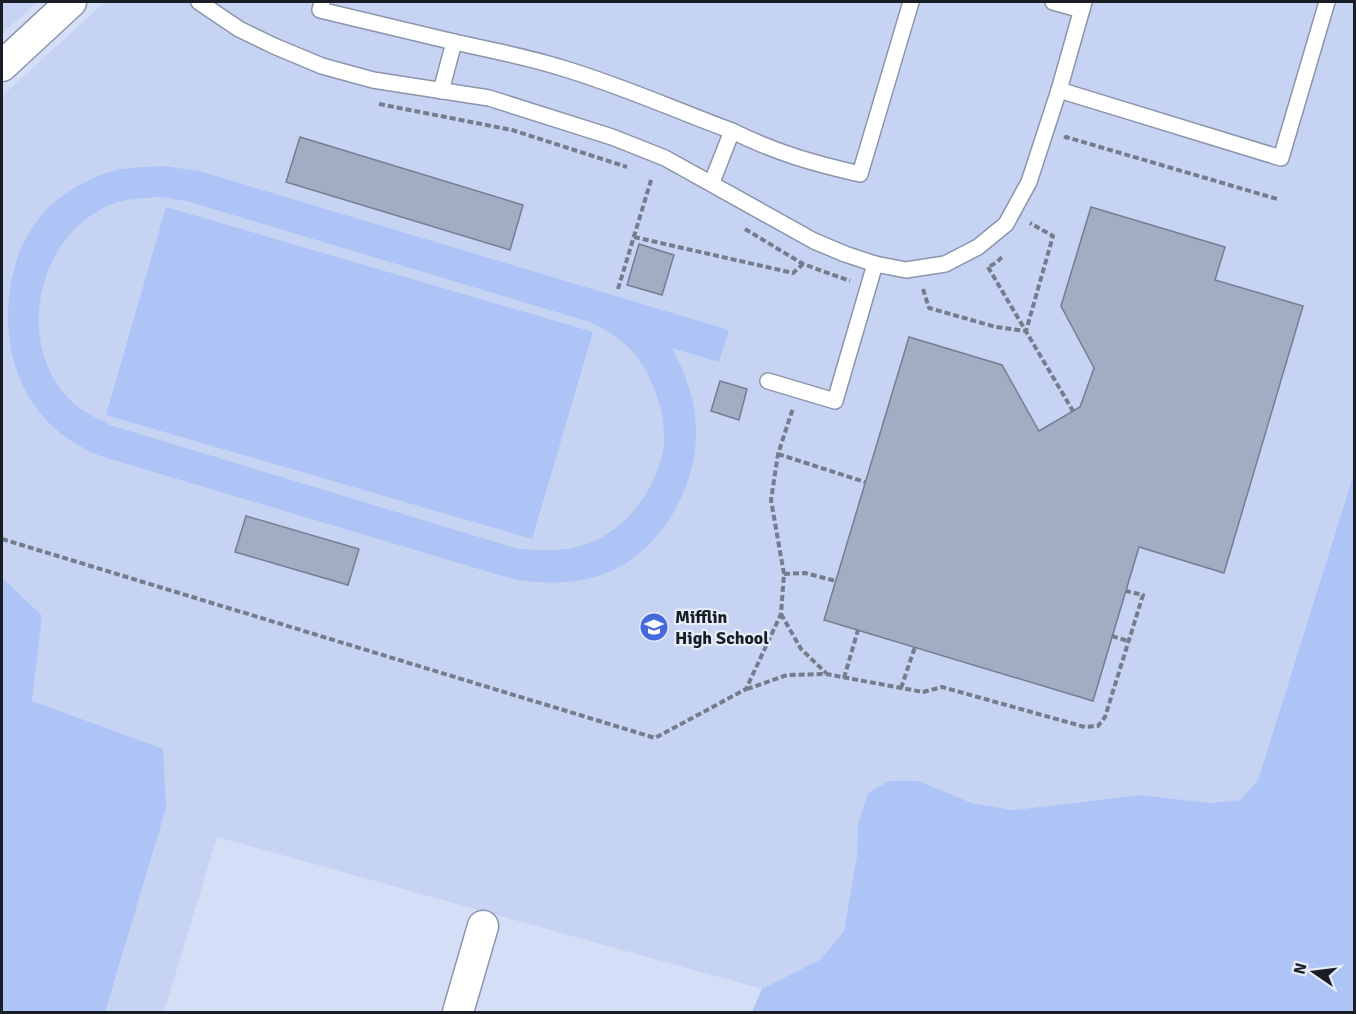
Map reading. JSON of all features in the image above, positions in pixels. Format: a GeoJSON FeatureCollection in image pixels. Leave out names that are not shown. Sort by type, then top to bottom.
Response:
{"type":"FeatureCollection","features":[{"type":"Feature","properties":{"kind":"street"},"geometry":{"type":"LineString","coordinates":[[2,66],[71,2]]}},
{"type":"Feature","properties":{"kind":"street"},"geometry":{"type":"LineString","coordinates":[[458,1012],[483,926]]}},
{"type":"Feature","properties":{"kind":"lane"},"geometry":{"type":"LineString","coordinates":[[199,2],[239,29],[322,66],[373,80],[489,98],[612,137],[665,158],[712,182],[814,241],[875,264],[906,270],[945,264],[978,247],[1006,224],[1029,182],[1083,6],[1053,2]]}},
{"type":"Feature","properties":{"kind":"lane"},"geometry":{"type":"LineString","coordinates":[[322,2],[320,10],[563,68],[636,93],[804,162],[861,174],[910,2]]}},
{"type":"Feature","properties":{"kind":"lane"},"geometry":{"type":"LineString","coordinates":[[1059,90],[1281,158],[1327,2]]}},
{"type":"Feature","properties":{"kind":"lane"},"geometry":{"type":"LineString","coordinates":[[441,91],[454,42]]}},
{"type":"Feature","properties":{"kind":"lane"},"geometry":{"type":"LineString","coordinates":[[712,182],[732,131]]}},
{"type":"Feature","properties":{"kind":"lane"},"geometry":{"type":"LineString","coordinates":[[768,381],[835,401],[875,264]]}},
{"type":"Feature","properties":{"kind":"path"},"geometry":{"type":"LineString","coordinates":[[378,104],[512,130],[628,168]]}},
{"type":"Feature","properties":{"kind":"path"},"geometry":{"type":"LineString","coordinates":[[1062,148],[1066,137],[1277,199]]}},
{"type":"Feature","properties":{"kind":"path"},"geometry":{"type":"LineString","coordinates":[[618,289],[651,176],[662,182]]}},
{"type":"Feature","properties":{"kind":"path"},"geometry":{"type":"LineString","coordinates":[[1025,229],[1033,216]]}},
{"type":"Feature","properties":{"kind":"path"},"geometry":{"type":"LineString","coordinates":[[1026,331],[1053,236],[1029,223]]}},
{"type":"Feature","properties":{"kind":"path"},"geometry":{"type":"LineString","coordinates":[[738,225],[803,264],[868,288]]}},
{"type":"Feature","properties":{"kind":"path"},"geometry":{"type":"LineString","coordinates":[[634,237],[793,273],[803,264]]}},
{"type":"Feature","properties":{"kind":"path"},"geometry":{"type":"LineString","coordinates":[[979,272],[996,263],[1008,249]]}},
{"type":"Feature","properties":{"kind":"path"},"geometry":{"type":"LineString","coordinates":[[988,267],[1073,411]]}},
{"type":"Feature","properties":{"kind":"path"},"geometry":{"type":"LineString","coordinates":[[916,290],[932,287]]}},
{"type":"Feature","properties":{"kind":"path"},"geometry":{"type":"LineString","coordinates":[[923,289],[928,308],[996,327],[1026,331]]}},
{"type":"Feature","properties":{"kind":"path"},"geometry":{"type":"LineString","coordinates":[[747,689],[781,614],[784,574],[771,500],[778,454],[800,390]]}},
{"type":"Feature","properties":{"kind":"path"},"geometry":{"type":"LineString","coordinates":[[778,454],[865,482]]}},
{"type":"Feature","properties":{"kind":"path"},"geometry":{"type":"LineString","coordinates":[[2,539],[655,738],[747,689],[787,675],[826,674],[923,692],[942,687],[1085,727],[1098,726],[1105,717],[1143,595],[1126,591]]}},
{"type":"Feature","properties":{"kind":"path"},"geometry":{"type":"LineString","coordinates":[[784,574],[805,573],[836,581]]}},
{"type":"Feature","properties":{"kind":"path"},"geometry":{"type":"LineString","coordinates":[[781,614],[801,649],[826,674]]}},
{"type":"Feature","properties":{"kind":"path"},"geometry":{"type":"LineString","coordinates":[[844,678],[858,630]]}},
{"type":"Feature","properties":{"kind":"path"},"geometry":{"type":"LineString","coordinates":[[1112,636],[1128,641]]}},
{"type":"Feature","properties":{"kind":"path"},"geometry":{"type":"LineString","coordinates":[[901,688],[915,647]]}},
{"type":"Feature","properties":{"kind":"shaded area"},"geometry":{"type":"Polygon","coordinates":[[[2,2],[37,2],[2,34],[2,2]]]}},
{"type":"Feature","properties":{"kind":"shaded area","name":"Mifflin High School"},"geometry":{"type":"Polygon","coordinates":[[[105,2],[1354,2],[1354,473],[1258,780],[1240,800],[1211,803],[1140,795],[1013,810],[972,803],[918,781],[868,793],[858,824],[857,855],[844,931],[821,959],[762,989],[217,837],[164,1012],[2,1012],[2,96],[105,2]]]}},
{"type":"Feature","properties":{"kind":"shaded area"},"geometry":{"type":"Polygon","coordinates":[[[163,166],[199,171],[729,330],[719,362],[672,348],[690,392],[695,416],[696,440],[688,480],[680,500],[658,535],[627,562],[597,576],[547,583],[521,580],[97,455],[67,438],[42,415],[29,397],[19,377],[13,356],[8,312],[14,269],[21,248],[43,213],[75,188],[100,175],[117,170],[163,166]],[[162,197],[131,199],[112,204],[86,219],[66,239],[51,264],[42,292],[39,322],[42,350],[53,377],[71,401],[85,412],[110,425],[515,548],[551,550],[587,544],[615,528],[639,504],[656,475],[661,459],[664,443],[663,419],[651,381],[639,359],[612,334],[590,322],[190,202],[162,197]]]}},
{"type":"Feature","properties":{"kind":"shaded area"},"geometry":{"type":"Polygon","coordinates":[[[166,207],[593,332],[532,539],[106,415],[166,207]]]}},
{"type":"Feature","properties":{"kind":"shaded area"},"geometry":{"type":"Polygon","coordinates":[[[1354,473],[1354,1012],[752,1012],[762,989],[821,959],[844,931],[857,855],[858,824],[868,793],[889,781],[918,781],[972,803],[1013,810],[1140,795],[1211,803],[1240,800],[1258,780],[1354,473]]]}},
{"type":"Feature","properties":{"kind":"shaded area"},"geometry":{"type":"Polygon","coordinates":[[[2,579],[42,616],[32,701],[163,749],[166,808],[105,1012],[2,1012],[2,579]]]}},
{"type":"Feature","properties":{"kind":"building"},"geometry":{"type":"Polygon","coordinates":[[[300,137],[523,205],[510,250],[286,182],[300,137]]]}},
{"type":"Feature","properties":{"kind":"building"},"geometry":{"type":"Polygon","coordinates":[[[1091,207],[1225,247],[1215,280],[1303,306],[1224,573],[1139,547],[1093,701],[824,620],[909,337],[1002,365],[1039,431],[1080,407],[1094,368],[1061,306],[1091,207]]]}},
{"type":"Feature","properties":{"kind":"building"},"geometry":{"type":"Polygon","coordinates":[[[639,244],[674,255],[662,295],[627,285],[639,244]]]}},
{"type":"Feature","properties":{"kind":"building"},"geometry":{"type":"Polygon","coordinates":[[[720,381],[747,389],[739,420],[711,411],[720,381]]]}},
{"type":"Feature","properties":{"kind":"building"},"geometry":{"type":"Polygon","coordinates":[[[246,516],[359,549],[348,585],[235,552],[246,516]]]}},
{"type":"Feature","properties":{"kind":"place","name":"Mifflin High School"},"geometry":{"type":"Point","coordinates":[654,627]}}]}
